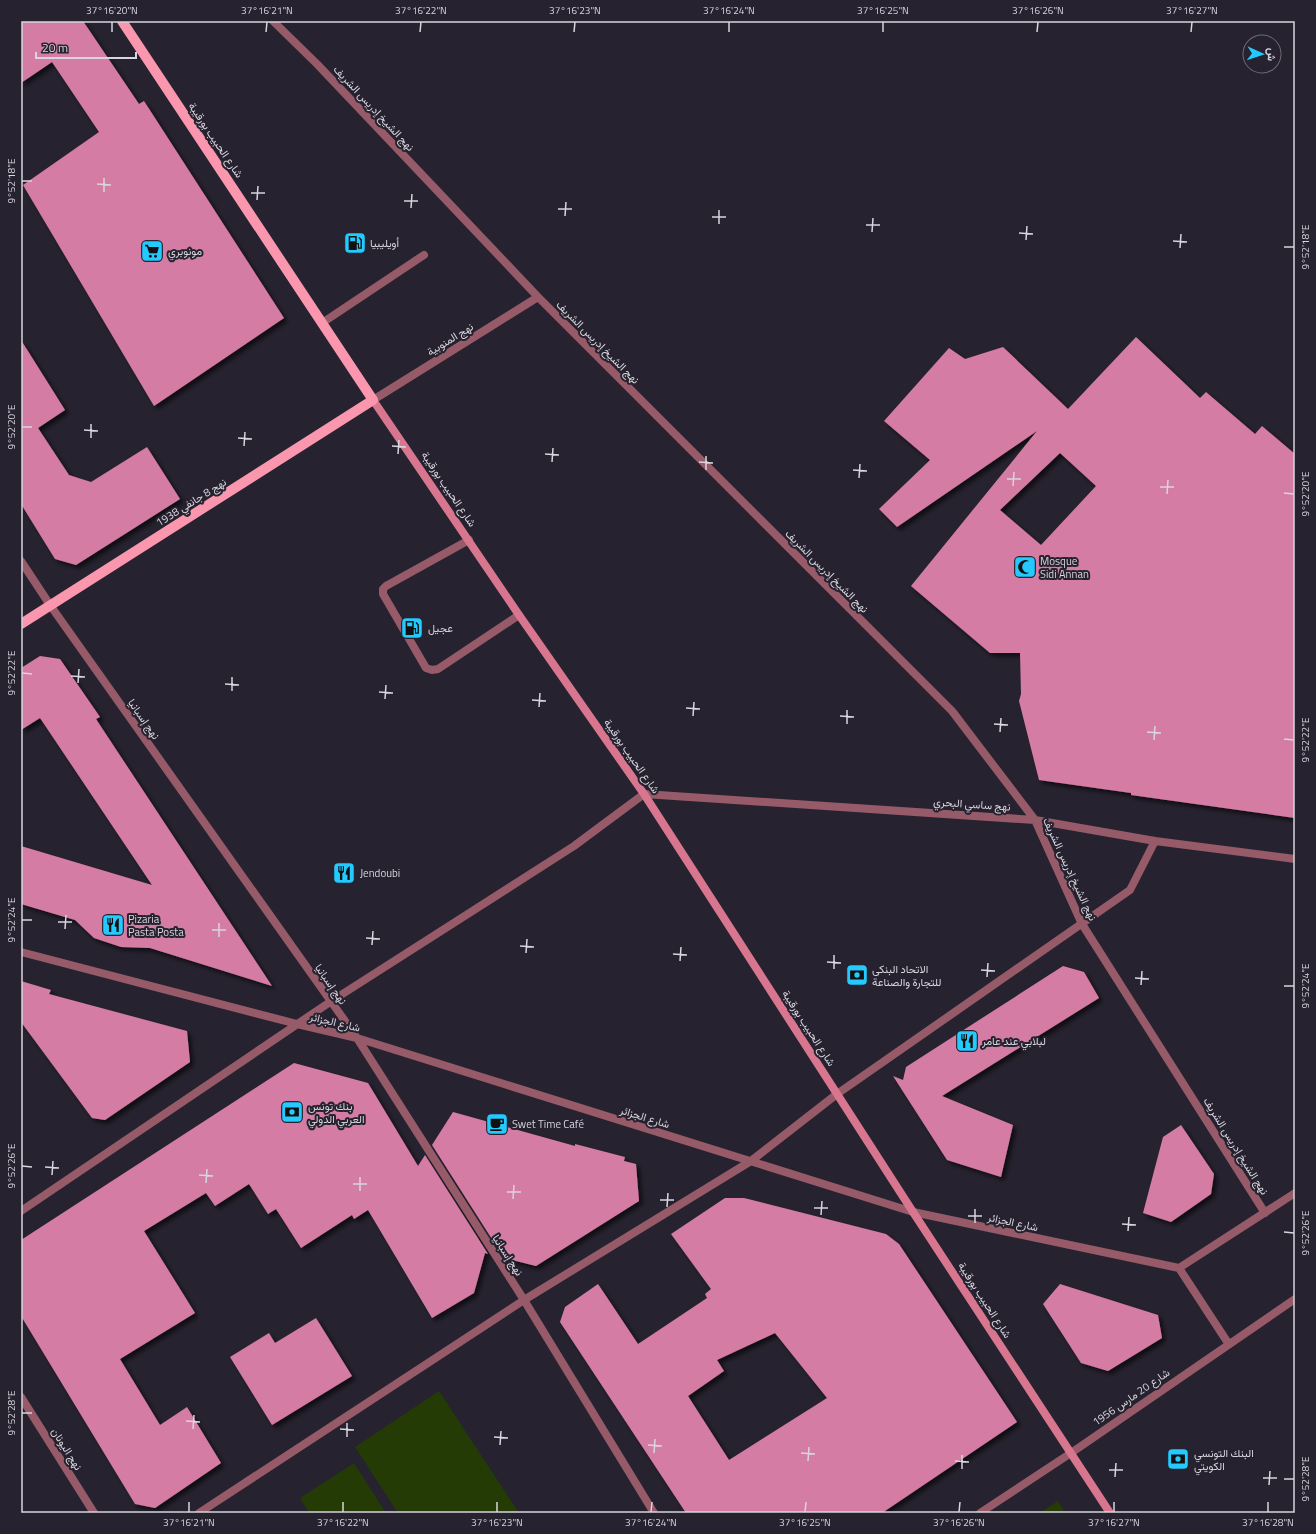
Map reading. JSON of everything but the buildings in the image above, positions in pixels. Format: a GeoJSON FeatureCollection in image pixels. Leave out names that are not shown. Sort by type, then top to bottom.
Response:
{"type":"FeatureCollection","features":[{"type":"Feature","properties":{"kind":"main road","name":"شارع الحبيب بورقيبة"},"geometry":{"type":"LineString","coordinates":[[122,21],[373,400],[519,615],[644,794],[836,1094],[1110,1513]]}},
{"type":"Feature","properties":{"kind":"main road","name":"نهج 8 جانفي 1938"},"geometry":{"type":"LineString","coordinates":[[21,624],[373,400]]}},
{"type":"Feature","properties":{"kind":"street","name":"نهج الشيخ إدريس الشريف"},"geometry":{"type":"LineString","coordinates":[[274,21],[317,64],[538,297],[952,711],[1035,820],[1082,924],[1265,1213]]}},
{"type":"Feature","properties":{"kind":"street"},"geometry":{"type":"LineString","coordinates":[[322,323],[424,255]]}},
{"type":"Feature","properties":{"kind":"street","name":"نهج المنوبية"},"geometry":{"type":"LineString","coordinates":[[373,400],[538,297]]}},
{"type":"Feature","properties":{"kind":"street"},"geometry":{"type":"LineString","coordinates":[[469,540],[386,586],[384,589],[383,594],[426,668],[438,670],[519,615]]}},
{"type":"Feature","properties":{"kind":"street","name":"نهج إسبانيا"},"geometry":{"type":"LineString","coordinates":[[21,561],[50,605],[330,1002],[357,1038],[524,1300],[654,1513]]}},
{"type":"Feature","properties":{"kind":"street"},"geometry":{"type":"LineString","coordinates":[[21,1211],[330,1002],[574,846],[644,794]]}},
{"type":"Feature","properties":{"kind":"street","name":"نهج ساسي البحري"},"geometry":{"type":"LineString","coordinates":[[644,794],[1035,820],[1155,841],[1295,859]]}},
{"type":"Feature","properties":{"kind":"street"},"geometry":{"type":"LineString","coordinates":[[198,1513],[524,1300],[751,1161],[836,1094],[1130,890],[1155,841]]}},
{"type":"Feature","properties":{"kind":"street","name":"شارع الجزائر"},"geometry":{"type":"LineString","coordinates":[[21,952],[297,1024],[357,1038],[913,1212],[1179,1268]]}},
{"type":"Feature","properties":{"kind":"street"},"geometry":{"type":"LineString","coordinates":[[1228,1343],[1179,1268],[1295,1193]]}},
{"type":"Feature","properties":{"kind":"street","name":"شارع 20 مارس 1956"},"geometry":{"type":"LineString","coordinates":[[980,1513],[1071,1453],[1228,1343],[1295,1299]]}},
{"type":"Feature","properties":{"kind":"street","name":"نهج اليونان"},"geometry":{"type":"LineString","coordinates":[[21,1397],[94,1513]]}},
{"type":"Feature","properties":{"kind":"green space"},"geometry":{"type":"Polygon","coordinates":[[[439,1391],[519,1513],[398,1513],[355,1447],[439,1391]]]}},
{"type":"Feature","properties":{"kind":"green space"},"geometry":{"type":"Polygon","coordinates":[[[354,1463],[386,1513],[309,1513],[300,1498],[354,1463]]]}},
{"type":"Feature","properties":{"kind":"green space"},"geometry":{"type":"Polygon","coordinates":[[[1058,1501],[1065,1513],[1040,1513],[1058,1501]]]}},
{"type":"Feature","properties":{"kind":"place","name":"أويليبيا"},"geometry":{"type":"Point","coordinates":[355,243]}},
{"type":"Feature","properties":{"kind":"place","name":"مونوبري"},"geometry":{"type":"Point","coordinates":[152,251]}},
{"type":"Feature","properties":{"kind":"place","name":"Mosque Sidi Annan"},"geometry":{"type":"Point","coordinates":[1025,567]}},
{"type":"Feature","properties":{"kind":"place","name":"عجيل"},"geometry":{"type":"Point","coordinates":[412,628]}},
{"type":"Feature","properties":{"kind":"place","name":"Jendoubi"},"geometry":{"type":"Point","coordinates":[344,873]}},
{"type":"Feature","properties":{"kind":"place","name":"Pizaria Pasta Posta"},"geometry":{"type":"Point","coordinates":[113,925]}},
{"type":"Feature","properties":{"kind":"place","name":"الاتحاد البنكي للتجارة والصناعة"},"geometry":{"type":"Point","coordinates":[857,975]}},
{"type":"Feature","properties":{"kind":"place","name":"لبلابي عند عامر"},"geometry":{"type":"Point","coordinates":[967,1041]}},
{"type":"Feature","properties":{"kind":"place","name":"بنك تونس العربي الدولي"},"geometry":{"type":"Point","coordinates":[292,1112]}},
{"type":"Feature","properties":{"kind":"place","name":"Swet Time Café"},"geometry":{"type":"Point","coordinates":[497,1124]}},
{"type":"Feature","properties":{"kind":"place","name":"البنك التونسي الكويتي"},"geometry":{"type":"Point","coordinates":[1178,1459]}}]}
